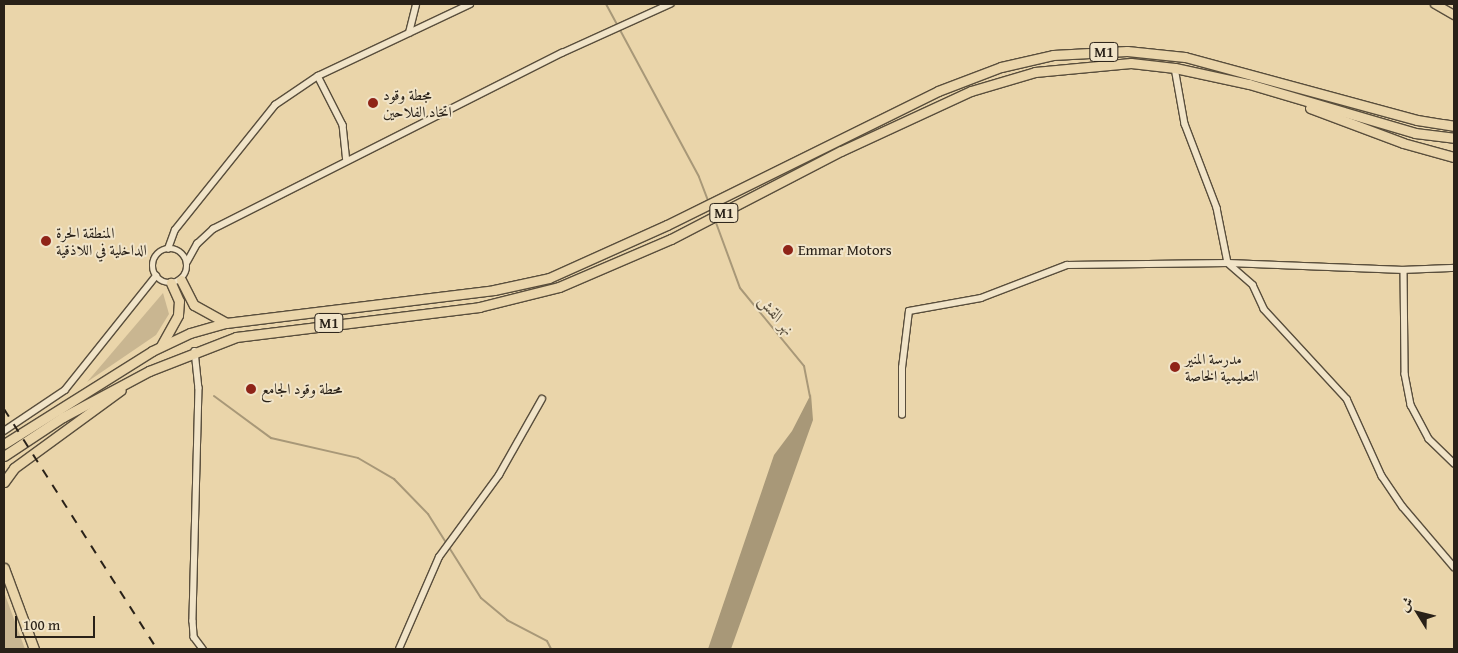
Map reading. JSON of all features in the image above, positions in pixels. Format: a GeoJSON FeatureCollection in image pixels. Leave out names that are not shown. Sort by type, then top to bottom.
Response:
{"type":"FeatureCollection","features":[{"type":"Feature","properties":{"kind":"highway","name":"M1"},"geometry":{"type":"LineString","coordinates":[[4,444],[161,346],[226,323],[522,284],[549,278],[667,225],[938,90],[1001,67],[1053,55],[1128,51],[1184,57],[1418,120],[1454,126]]}},
{"type":"Feature","properties":{"kind":"highway","name":"M1"},"geometry":{"type":"LineString","coordinates":[[4,456],[63,417],[133,380],[195,351],[236,337],[296,327],[479,307],[559,287],[671,239],[777,186],[841,151],[990,85],[1035,72],[1084,65],[1131,64],[1176,68],[1249,84],[1415,133],[1454,138]]}},
{"type":"Feature","properties":{"kind":"highway"},"geometry":{"type":"LineString","coordinates":[[1249,84],[1403,143],[1454,157]]}},
{"type":"Feature","properties":{"kind":"highway"},"geometry":{"type":"LineString","coordinates":[[180,280],[194,305],[226,323]]}},
{"type":"Feature","properties":{"kind":"highway"},"geometry":{"type":"LineString","coordinates":[[161,346],[178,315],[179,301],[171,284]]}},
{"type":"Feature","properties":{"kind":"highway"},"geometry":{"type":"LineString","coordinates":[[4,482],[14,468],[133,380]]}},
{"type":"Feature","properties":{"kind":"highway"},"geometry":{"type":"LineString","coordinates":[[4,568],[34,649]]}},
{"type":"Feature","properties":{"kind":"main road"},"geometry":{"type":"LineString","coordinates":[[1435,4],[1454,15]]}},
{"type":"Feature","properties":{"kind":"street"},"geometry":{"type":"LineString","coordinates":[[409,33],[416,4]]}},
{"type":"Feature","properties":{"kind":"street"},"geometry":{"type":"LineString","coordinates":[[4,431],[65,390],[156,276],[154,261],[168,249],[175,230],[251,131],[275,105],[318,76],[470,4]]}},
{"type":"Feature","properties":{"kind":"street"},"geometry":{"type":"LineString","coordinates":[[156,276],[171,284],[180,280],[197,244],[213,228],[606,33],[670,4]]}},
{"type":"Feature","properties":{"kind":"street"},"geometry":{"type":"LineString","coordinates":[[1176,68],[1185,124],[1217,208],[1228,263],[1254,286],[1264,309],[1347,399],[1382,476],[1403,507],[1454,566]]}},
{"type":"Feature","properties":{"kind":"street"},"geometry":{"type":"LineString","coordinates":[[318,76],[343,125],[348,161]]}},
{"type":"Feature","properties":{"kind":"street"},"geometry":{"type":"LineString","coordinates":[[168,249],[182,253],[187,262]]}},
{"type":"Feature","properties":{"kind":"street"},"geometry":{"type":"LineString","coordinates":[[902,415],[902,368],[909,311],[981,298],[1067,265],[1228,263],[1404,270],[1454,268]]}},
{"type":"Feature","properties":{"kind":"street"},"geometry":{"type":"LineString","coordinates":[[1404,270],[1405,374],[1411,405],[1429,439],[1454,463]]}},
{"type":"Feature","properties":{"kind":"street"},"geometry":{"type":"LineString","coordinates":[[195,351],[199,388],[193,621],[194,637],[204,649]]}},
{"type":"Feature","properties":{"kind":"street"},"geometry":{"type":"LineString","coordinates":[[399,649],[439,557],[499,475],[542,400]]}},
{"type":"Feature","properties":{"kind":"shaded area"},"geometry":{"type":"Polygon","coordinates":[[[163,293],[169,314],[156,335],[87,382],[163,293]]]}},
{"type":"Feature","properties":{"kind":"shaded area"},"geometry":{"type":"Polygon","coordinates":[[[811,394],[813,420],[731,649],[708,649],[774,455],[792,431],[811,394]]]}},
{"type":"Feature","properties":{"kind":"shaded area"},"geometry":{"type":"Polygon","coordinates":[[[4,592],[25,649],[4,649],[4,592]]]}},
{"type":"Feature","properties":{"kind":"waterway","name":"نهر القش"},"geometry":{"type":"LineString","coordinates":[[606,4],[699,177],[708,201]]}},
{"type":"Feature","properties":{"kind":"waterway","name":"نهر القش"},"geometry":{"type":"LineString","coordinates":[[715,220],[740,288],[804,366],[810,396]]}},
{"type":"Feature","properties":{"kind":"waterway"},"geometry":{"type":"LineString","coordinates":[[214,396],[271,438],[358,458],[394,479],[428,514],[481,598],[507,620],[547,641],[551,649]]}},
{"type":"Feature","properties":{"kind":"railway"},"geometry":{"type":"LineString","coordinates":[[4,409],[157,649]]}},
{"type":"Feature","properties":{"kind":"place","name":"مجطة وقود اتحاد الفلاحين"},"geometry":{"type":"Point","coordinates":[373,103]}},
{"type":"Feature","properties":{"kind":"place","name":"المنطقة الحرة الداخلية في اللاذقية"},"geometry":{"type":"Point","coordinates":[46,241]}},
{"type":"Feature","properties":{"kind":"place","name":"Emmar Motors"},"geometry":{"type":"Point","coordinates":[788,250]}},
{"type":"Feature","properties":{"kind":"place","name":"مدرسة المنير التعليمية الخاصة"},"geometry":{"type":"Point","coordinates":[1175,367]}},
{"type":"Feature","properties":{"kind":"place","name":"محطة وقود الجامع"},"geometry":{"type":"Point","coordinates":[251,389]}}]}
